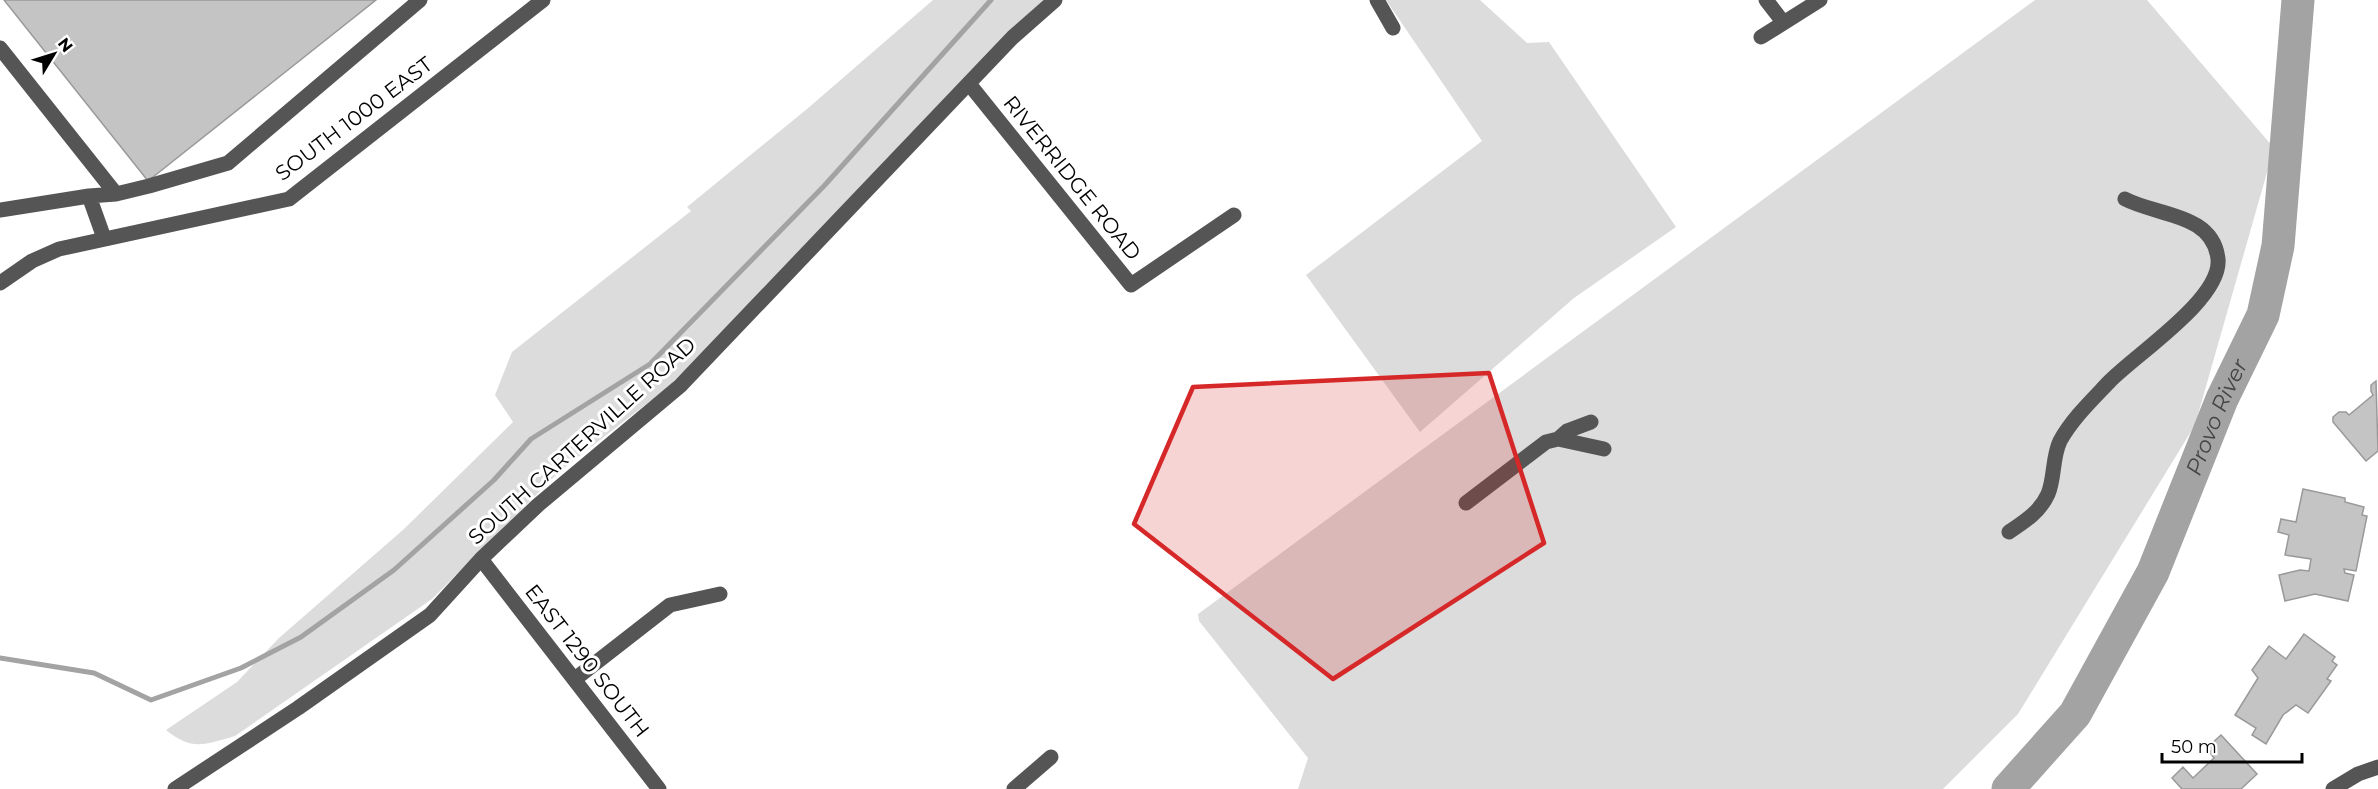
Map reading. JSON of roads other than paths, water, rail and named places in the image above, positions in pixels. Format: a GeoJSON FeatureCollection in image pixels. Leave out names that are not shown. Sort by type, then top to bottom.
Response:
{"type":"FeatureCollection","features":[{"type":"Feature","properties":{"kind":"street"},"geometry":{"type":"LineString","coordinates":[[0,210],[116,194],[228,163],[420,0]]}},
{"type":"Feature","properties":{"kind":"street","name":"SOUTH 1000 EAST"},"geometry":{"type":"LineString","coordinates":[[0,283],[32,261],[59,249],[289,198],[543,0]]}},
{"type":"Feature","properties":{"kind":"street","name":"SOUTH CARTERVILLE ROAD"},"geometry":{"type":"LineString","coordinates":[[175,789],[298,708],[430,615],[481,559],[538,505],[680,386],[1013,38],[1055,0]]}},
{"type":"Feature","properties":{"kind":"street"},"geometry":{"type":"LineString","coordinates":[[1377,0],[1393,28]]}},
{"type":"Feature","properties":{"kind":"street"},"geometry":{"type":"LineString","coordinates":[[1766,0],[1783,22]]}},
{"type":"Feature","properties":{"kind":"street"},"geometry":{"type":"LineString","coordinates":[[1761,37],[1820,0]]}},
{"type":"Feature","properties":{"kind":"street"},"geometry":{"type":"LineString","coordinates":[[0,48],[116,194]]}},
{"type":"Feature","properties":{"kind":"street","name":"RIVERRIDGE ROAD"},"geometry":{"type":"LineString","coordinates":[[970,85],[1131,285],[1234,215]]}},
{"type":"Feature","properties":{"kind":"street"},"geometry":{"type":"LineString","coordinates":[[89,196],[104,238]]}},
{"type":"Feature","properties":{"kind":"street"},"geometry":{"type":"LineString","coordinates":[[2009,531],[2038,510],[2048,494],[2056,451],[2072,424],[2118,373],[2202,299],[2216,272],[2218,260],[2205,230],[2194,223],[2146,209],[2125,199]]}},
{"type":"Feature","properties":{"kind":"street"},"geometry":{"type":"LineString","coordinates":[[1558,439],[1567,431],[1591,422]]}},
{"type":"Feature","properties":{"kind":"street"},"geometry":{"type":"LineString","coordinates":[[1466,503],[1546,442],[1558,439],[1604,449]]}},
{"type":"Feature","properties":{"kind":"street","name":"EAST 1290 SOUTH"},"geometry":{"type":"LineString","coordinates":[[481,559],[659,789]]}},
{"type":"Feature","properties":{"kind":"street"},"geometry":{"type":"LineString","coordinates":[[575,679],[670,605],[720,594]]}},
{"type":"Feature","properties":{"kind":"street"},"geometry":{"type":"LineString","coordinates":[[1014,789],[1051,757]]}},
{"type":"Feature","properties":{"kind":"street"},"geometry":{"type":"LineString","coordinates":[[2333,789],[2358,774],[2378,767]]}},
{"type":"Feature","properties":{"kind":"waterway"},"geometry":{"type":"LineString","coordinates":[[0,658],[94,673],[151,700],[241,668],[301,637],[394,570],[494,480],[531,439],[650,364],[824,186],[991,0]]}},
{"type":"Feature","properties":{"kind":"waterway","name":"Provo River"},"geometry":{"type":"LineString","coordinates":[[2008,789],[2075,714],[2153,572],[2222,399],[2263,315],[2278,246],[2298,0]]}}]}
